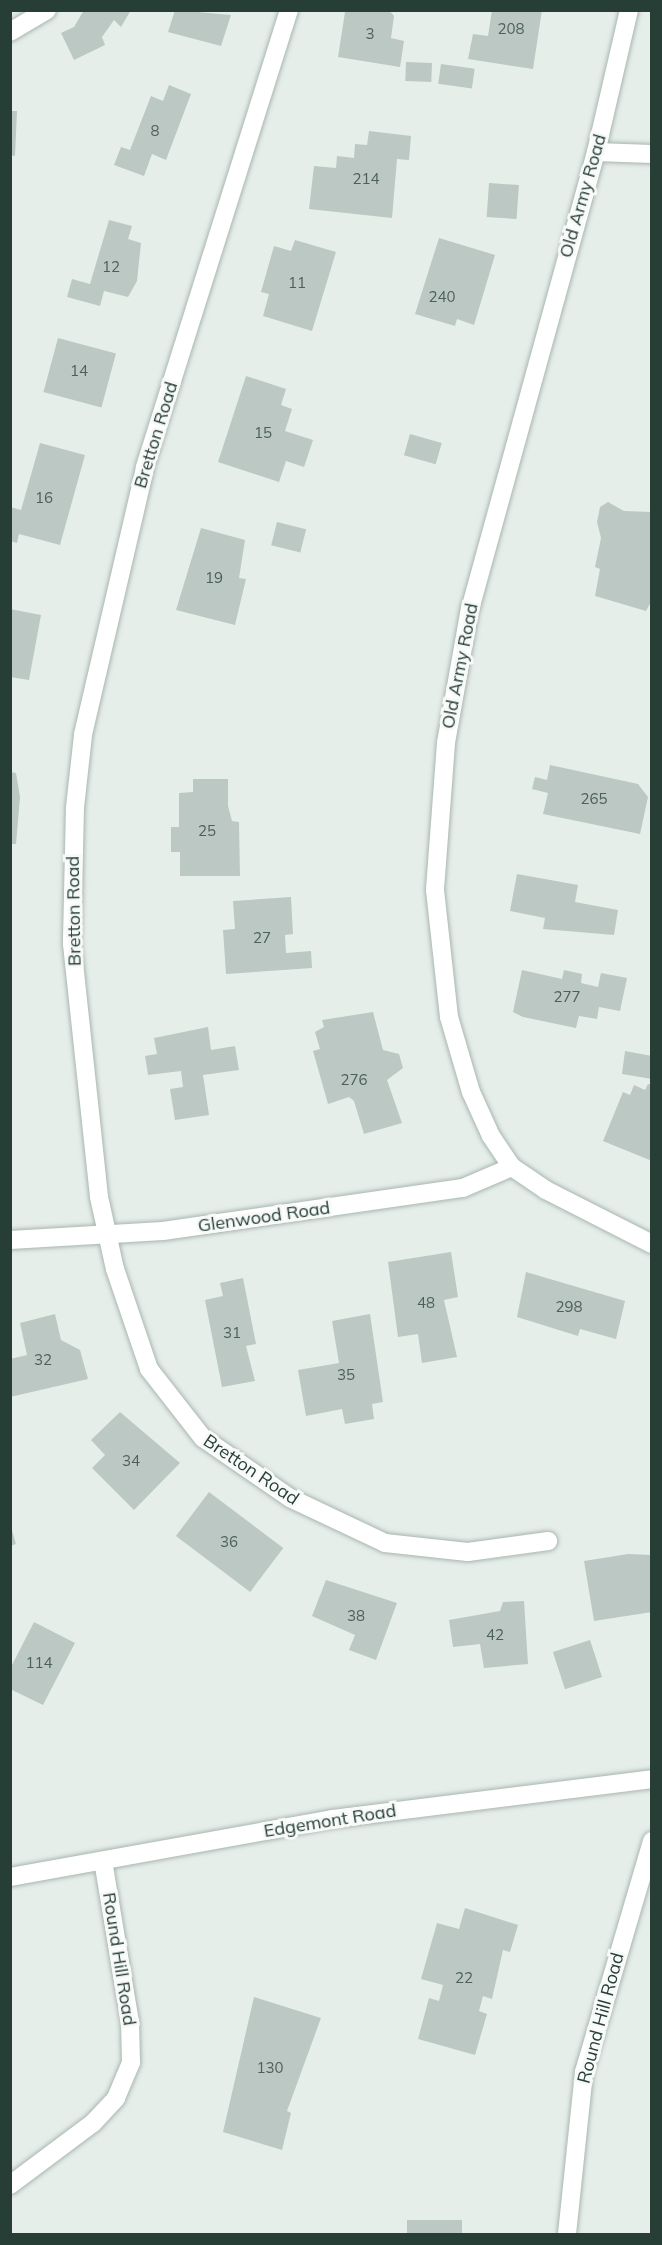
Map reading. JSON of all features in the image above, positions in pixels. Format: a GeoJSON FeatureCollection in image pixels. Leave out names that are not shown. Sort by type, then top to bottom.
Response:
{"type":"FeatureCollection","features":[{"type":"Feature","properties":{"kind":"street"},"geometry":{"type":"LineString","coordinates":[[10,32],[47,10]]}},
{"type":"Feature","properties":{"kind":"street","name":"Bretton Road"},"geometry":{"type":"LineString","coordinates":[[289,10],[145,468],[83,735],[75,807],[72,944],[106,1235],[135,1335],[161,1390],[203,1438],[241,1467],[342,1527],[384,1543],[468,1552],[549,1541]]}},
{"type":"Feature","properties":{"kind":"street","name":"Old Army Road"},"geometry":{"type":"LineString","coordinates":[[629,10],[596,152],[470,608],[446,743],[438,831],[437,937],[449,1017],[471,1092],[512,1167],[595,1218],[651,1244]]}},
{"type":"Feature","properties":{"kind":"street"},"geometry":{"type":"LineString","coordinates":[[596,152],[651,154]]}},
{"type":"Feature","properties":{"kind":"street","name":"Glenwood Road"},"geometry":{"type":"LineString","coordinates":[[10,1240],[106,1235],[463,1188],[512,1167]]}},
{"type":"Feature","properties":{"kind":"street","name":"Edgemont Road"},"geometry":{"type":"LineString","coordinates":[[10,1877],[332,1819],[651,1779]]}},
{"type":"Feature","properties":{"kind":"street","name":"Round Hill Road"},"geometry":{"type":"LineString","coordinates":[[567,2235],[584,2072],[651,1841]]}},
{"type":"Feature","properties":{"kind":"street","name":"Round Hill Road"},"geometry":{"type":"LineString","coordinates":[[10,2185],[93,2123],[116,2098],[131,2062],[130,2022],[103,1861]]}},
{"type":"Feature","properties":{"kind":"building"},"geometry":{"type":"Polygon","coordinates":[[[84,10],[131,10],[121,27],[114,20],[102,37],[105,45],[74,60],[61,33],[74,27],[84,10]]]}},
{"type":"Feature","properties":{"kind":"building"},"geometry":{"type":"Polygon","coordinates":[[[175,10],[231,15],[221,46],[168,32],[175,10]]]}},
{"type":"Feature","properties":{"kind":"building"},"geometry":{"type":"Polygon","coordinates":[[[389,10],[394,16],[391,38],[404,41],[400,67],[338,57],[345,12],[389,10]]]}},
{"type":"Feature","properties":{"kind":"building"},"geometry":{"type":"Polygon","coordinates":[[[492,10],[542,10],[533,69],[468,59],[473,34],[488,36],[492,10]]]}},
{"type":"Feature","properties":{"kind":"building"},"geometry":{"type":"Polygon","coordinates":[[[406,62],[432,63],[431,82],[405,81],[406,62]]]}},
{"type":"Feature","properties":{"kind":"building"},"geometry":{"type":"Polygon","coordinates":[[[441,64],[475,69],[472,89],[438,84],[441,64]]]}},
{"type":"Feature","properties":{"kind":"building"},"geometry":{"type":"Polygon","coordinates":[[[169,85],[191,94],[166,160],[152,154],[144,176],[114,165],[121,147],[130,150],[151,96],[163,101],[169,85]]]}},
{"type":"Feature","properties":{"kind":"building"},"geometry":{"type":"Polygon","coordinates":[[[10,111],[17,111],[15,156],[10,155],[10,111]]]}},
{"type":"Feature","properties":{"kind":"building"},"geometry":{"type":"Polygon","coordinates":[[[369,131],[411,136],[409,160],[397,159],[392,218],[309,209],[314,166],[336,168],[337,156],[354,158],[355,144],[367,145],[369,131]]]}},
{"type":"Feature","properties":{"kind":"building"},"geometry":{"type":"Polygon","coordinates":[[[489,183],[519,185],[517,219],[487,217],[489,183]]]}},
{"type":"Feature","properties":{"kind":"building"},"geometry":{"type":"Polygon","coordinates":[[[109,220],[132,226],[128,239],[141,243],[137,281],[128,297],[104,291],[100,306],[67,297],[72,279],[90,284],[109,220]]]}},
{"type":"Feature","properties":{"kind":"building"},"geometry":{"type":"Polygon","coordinates":[[[439,238],[495,255],[474,325],[457,319],[455,326],[415,314],[439,238]]]}},
{"type":"Feature","properties":{"kind":"building"},"geometry":{"type":"Polygon","coordinates":[[[295,240],[336,252],[312,331],[263,316],[269,294],[261,292],[274,246],[291,251],[295,240]]]}},
{"type":"Feature","properties":{"kind":"building"},"geometry":{"type":"Polygon","coordinates":[[[58,338],[116,354],[101,408],[44,392],[58,338]]]}},
{"type":"Feature","properties":{"kind":"building"},"geometry":{"type":"Polygon","coordinates":[[[246,376],[286,389],[281,405],[292,409],[285,431],[313,440],[304,467],[286,461],[279,482],[218,462],[246,376]]]}},
{"type":"Feature","properties":{"kind":"building"},"geometry":{"type":"Polygon","coordinates":[[[410,434],[442,443],[436,464],[404,455],[410,434]]]}},
{"type":"Feature","properties":{"kind":"building"},"geometry":{"type":"Polygon","coordinates":[[[40,443],[85,455],[60,545],[19,534],[17,543],[10,541],[10,507],[21,510],[40,443]]]}},
{"type":"Feature","properties":{"kind":"building"},"geometry":{"type":"Polygon","coordinates":[[[608,502],[624,511],[652,512],[652,600],[646,611],[595,596],[600,569],[595,567],[601,538],[597,522],[600,507],[608,502]]]}},
{"type":"Feature","properties":{"kind":"building"},"geometry":{"type":"Polygon","coordinates":[[[277,522],[306,529],[300,553],[271,545],[277,522]]]}},
{"type":"Feature","properties":{"kind":"building"},"geometry":{"type":"Polygon","coordinates":[[[201,528],[245,540],[239,578],[246,579],[235,625],[176,610],[201,528]]]}},
{"type":"Feature","properties":{"kind":"building"},"geometry":{"type":"Polygon","coordinates":[[[10,609],[41,615],[29,680],[10,677],[10,609]]]}},
{"type":"Feature","properties":{"kind":"building"},"geometry":{"type":"Polygon","coordinates":[[[550,765],[638,784],[648,797],[640,834],[543,814],[548,793],[532,789],[535,777],[547,780],[550,765]]]}},
{"type":"Feature","properties":{"kind":"building"},"geometry":{"type":"Polygon","coordinates":[[[10,772],[16,773],[20,797],[16,844],[10,844],[10,772]]]}},
{"type":"Feature","properties":{"kind":"building"},"geometry":{"type":"Polygon","coordinates":[[[193,779],[228,779],[228,806],[232,821],[239,822],[240,876],[180,876],[180,852],[171,852],[171,827],[179,827],[179,793],[193,792],[193,779]]]}},
{"type":"Feature","properties":{"kind":"building"},"geometry":{"type":"Polygon","coordinates":[[[517,874],[578,885],[575,902],[618,910],[614,935],[543,929],[545,918],[510,911],[517,874]]]}},
{"type":"Feature","properties":{"kind":"building"},"geometry":{"type":"Polygon","coordinates":[[[291,897],[293,934],[285,935],[286,953],[311,951],[312,968],[226,974],[223,930],[235,929],[233,901],[291,897]]]}},
{"type":"Feature","properties":{"kind":"building"},"geometry":{"type":"Polygon","coordinates":[[[522,970],[562,979],[564,970],[582,974],[581,983],[598,987],[601,973],[627,978],[620,1011],[599,1007],[597,1019],[579,1016],[576,1028],[523,1017],[513,1012],[522,970]]]}},
{"type":"Feature","properties":{"kind":"building"},"geometry":{"type":"Polygon","coordinates":[[[373,1012],[383,1050],[399,1054],[403,1068],[387,1080],[402,1123],[364,1134],[354,1101],[349,1097],[328,1104],[313,1051],[320,1049],[315,1032],[324,1027],[322,1020],[373,1012]]]}},
{"type":"Feature","properties":{"kind":"building"},"geometry":{"type":"Polygon","coordinates":[[[208,1027],[211,1050],[235,1046],[239,1070],[203,1075],[209,1115],[175,1120],[170,1089],[183,1087],[181,1071],[148,1075],[145,1056],[157,1054],[154,1038],[208,1027]]]}},
{"type":"Feature","properties":{"kind":"building"},"geometry":{"type":"Polygon","coordinates":[[[625,1051],[652,1056],[652,1079],[622,1074],[625,1051]]]}},
{"type":"Feature","properties":{"kind":"building"},"geometry":{"type":"Polygon","coordinates":[[[648,1084],[652,1085],[652,1161],[603,1141],[623,1092],[630,1095],[634,1085],[645,1090],[648,1084]]]}},
{"type":"Feature","properties":{"kind":"building"},"geometry":{"type":"Polygon","coordinates":[[[451,1252],[458,1297],[444,1300],[457,1357],[422,1363],[418,1334],[398,1337],[388,1262],[451,1252]]]}},
{"type":"Feature","properties":{"kind":"building"},"geometry":{"type":"Polygon","coordinates":[[[526,1272],[625,1301],[616,1339],[580,1329],[578,1336],[517,1317],[526,1272]]]}},
{"type":"Feature","properties":{"kind":"building"},"geometry":{"type":"Polygon","coordinates":[[[243,1278],[256,1344],[246,1346],[255,1381],[222,1387],[205,1300],[223,1296],[220,1283],[243,1278]]]}},
{"type":"Feature","properties":{"kind":"building"},"geometry":{"type":"Polygon","coordinates":[[[55,1314],[61,1340],[80,1350],[88,1379],[10,1397],[10,1359],[27,1355],[20,1323],[55,1314]]]}},
{"type":"Feature","properties":{"kind":"building"},"geometry":{"type":"Polygon","coordinates":[[[370,1314],[383,1402],[372,1404],[374,1419],[345,1424],[342,1409],[306,1416],[298,1370],[339,1363],[332,1321],[370,1314]]]}},
{"type":"Feature","properties":{"kind":"building"},"geometry":{"type":"Polygon","coordinates":[[[120,1412],[180,1463],[134,1510],[92,1468],[105,1455],[91,1440],[120,1412]]]}},
{"type":"Feature","properties":{"kind":"building"},"geometry":{"type":"Polygon","coordinates":[[[209,1492],[283,1548],[250,1592],[176,1536],[209,1492]]]}},
{"type":"Feature","properties":{"kind":"building"},"geometry":{"type":"Polygon","coordinates":[[[10,1528],[16,1544],[10,1546],[10,1528]]]}},
{"type":"Feature","properties":{"kind":"building"},"geometry":{"type":"Polygon","coordinates":[[[628,1554],[652,1555],[652,1612],[594,1621],[584,1561],[628,1554]]]}},
{"type":"Feature","properties":{"kind":"building"},"geometry":{"type":"Polygon","coordinates":[[[326,1580],[397,1603],[376,1660],[349,1650],[355,1635],[312,1616],[326,1580]]]}},
{"type":"Feature","properties":{"kind":"building"},"geometry":{"type":"Polygon","coordinates":[[[524,1601],[528,1664],[484,1668],[480,1644],[453,1647],[449,1620],[500,1611],[503,1602],[524,1601]]]}},
{"type":"Feature","properties":{"kind":"building"},"geometry":{"type":"Polygon","coordinates":[[[34,1622],[75,1643],[43,1705],[10,1689],[10,1669],[34,1622]]]}},
{"type":"Feature","properties":{"kind":"building"},"geometry":{"type":"Polygon","coordinates":[[[590,1640],[602,1677],[565,1689],[553,1652],[590,1640]]]}},
{"type":"Feature","properties":{"kind":"building"},"geometry":{"type":"Polygon","coordinates":[[[465,1908],[518,1925],[510,1952],[503,1950],[492,1999],[483,1996],[479,2011],[487,2014],[475,2055],[418,2039],[429,1998],[439,2001],[443,1985],[421,1979],[437,1923],[459,1929],[465,1908]]]}},
{"type":"Feature","properties":{"kind":"building"},"geometry":{"type":"Polygon","coordinates":[[[254,1997],[321,2018],[287,2111],[291,2113],[282,2150],[223,2132],[254,1997]]]}},
{"type":"Feature","properties":{"kind":"building"},"geometry":{"type":"Polygon","coordinates":[[[407,2220],[462,2220],[462,2234],[407,2234],[407,2220]]]}}]}
